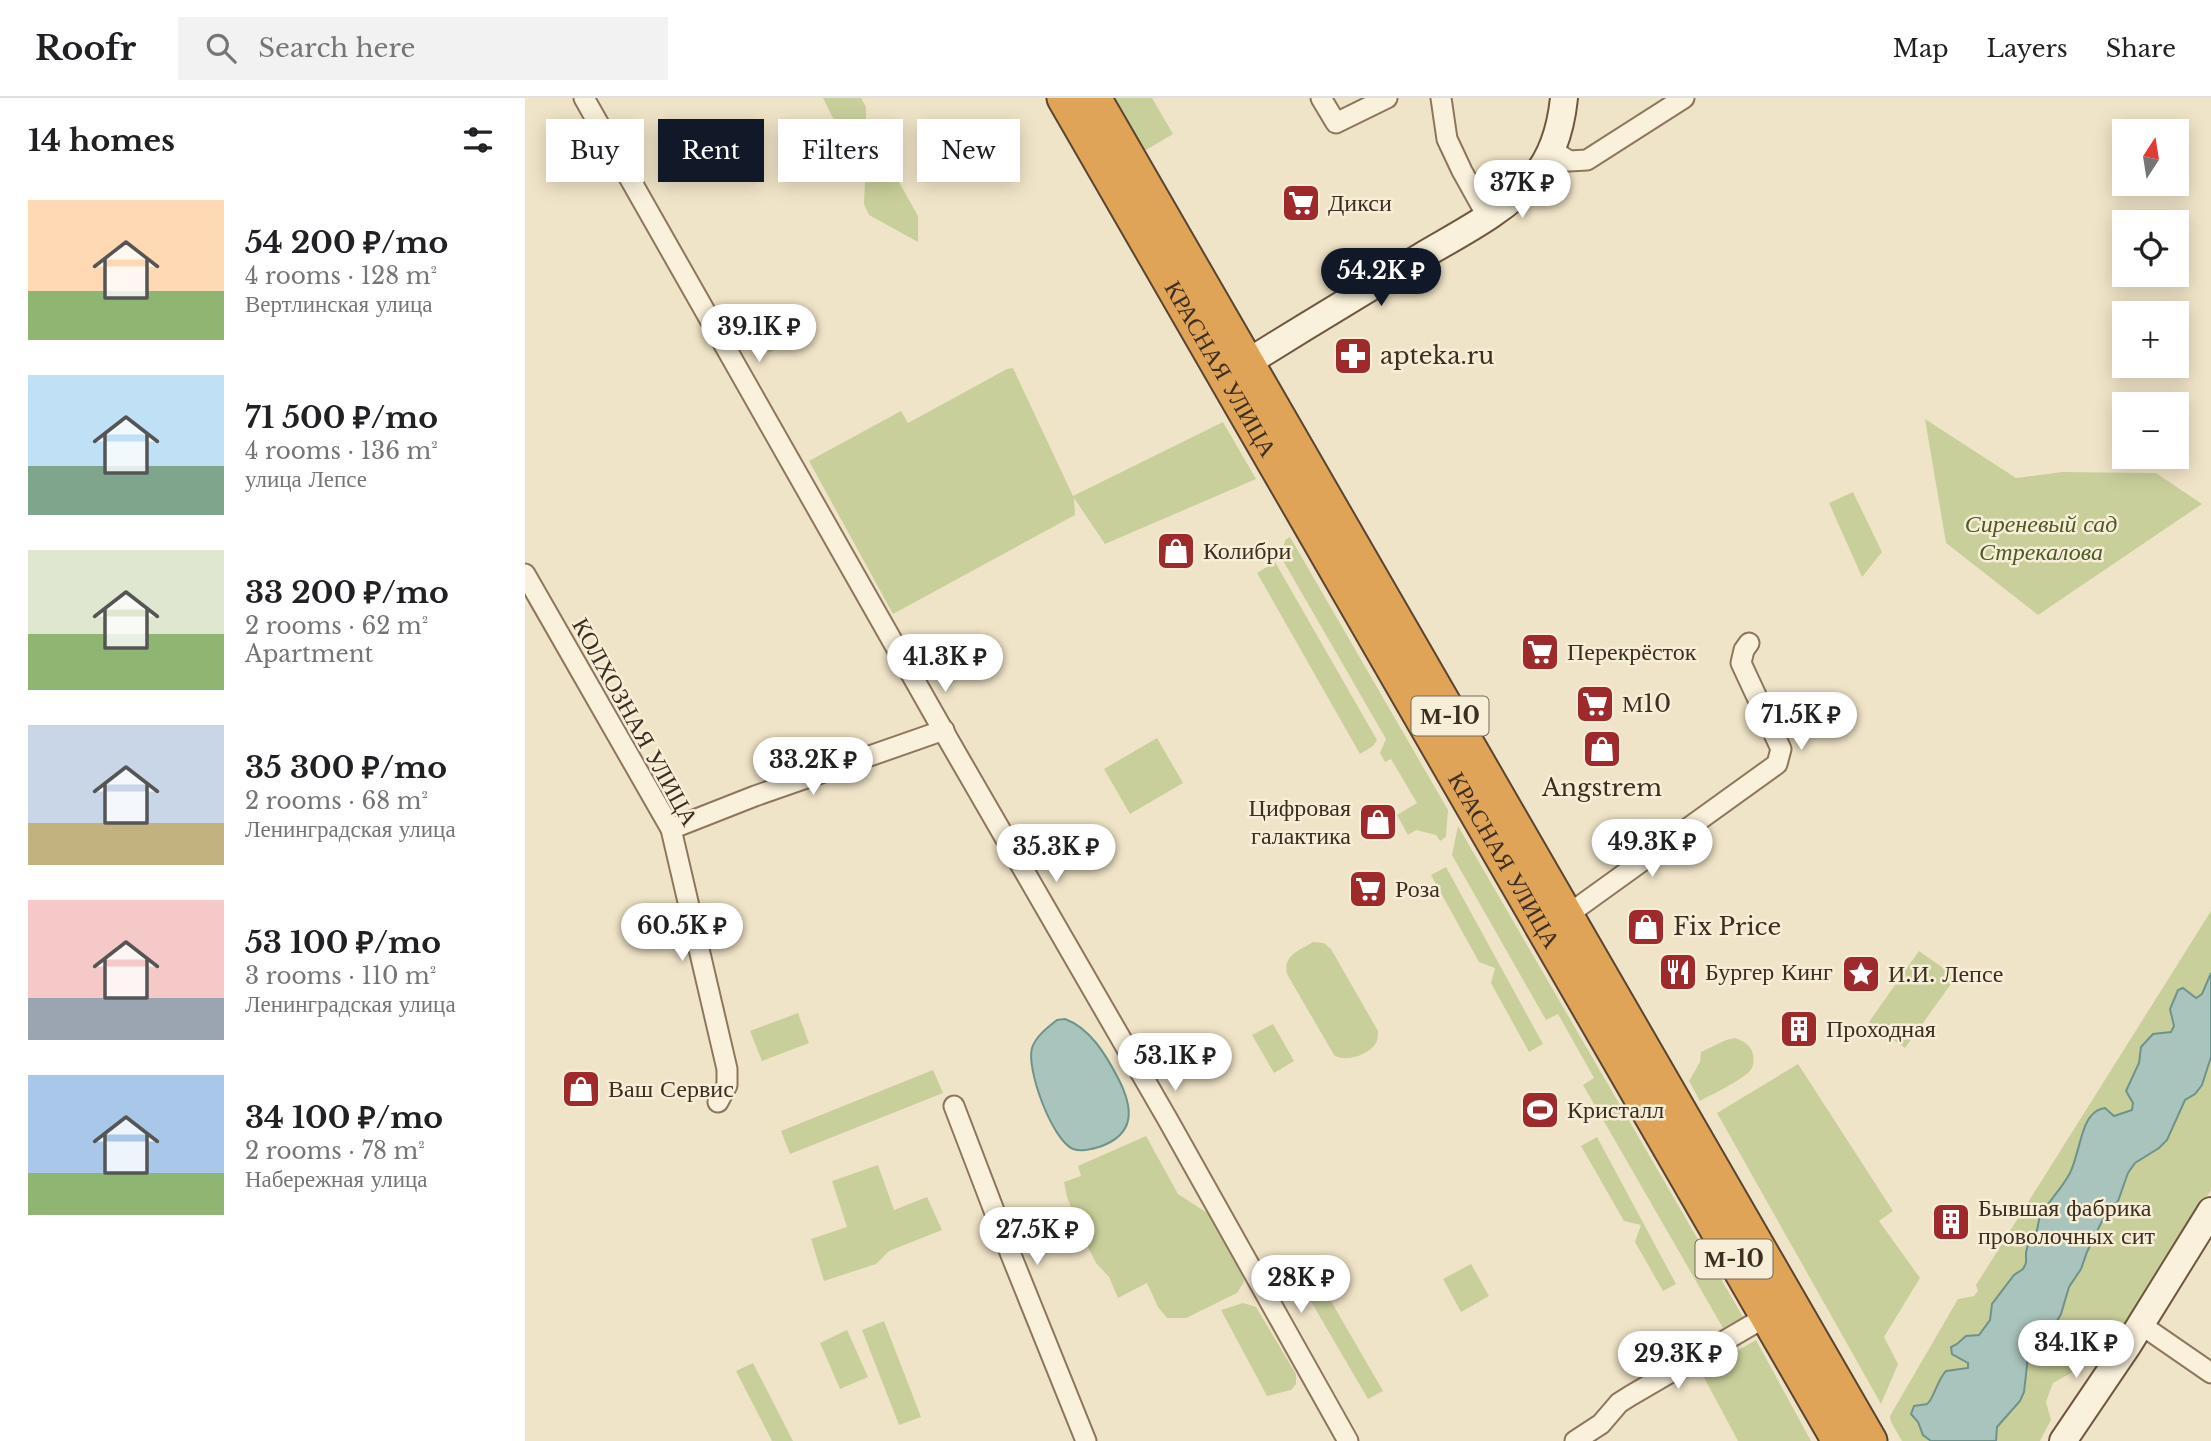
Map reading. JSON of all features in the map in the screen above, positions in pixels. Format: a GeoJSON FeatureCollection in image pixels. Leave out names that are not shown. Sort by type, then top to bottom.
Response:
{"type":"FeatureCollection","features":[{"type":"Feature","properties":{"kind":"highway","name":"КРАСНАЯ УЛИЦА"},"geometry":{"type":"LineString","coordinates":[[1064,98],[1236,370],[1566,916],[1781,1313],[1839,1441]]}},
{"type":"Feature","properties":{"kind":"highway","name":"КРАСНАЯ УЛИЦА"},"geometry":{"type":"LineString","coordinates":[[1094,98],[1236,370],[1781,1313],[1870,1441]]}},
{"type":"Feature","properties":{"kind":"main road"},"geometry":{"type":"LineString","coordinates":[[1236,370],[1514,197],[1533,180],[1551,149],[1561,122],[1564,98]]}},
{"type":"Feature","properties":{"kind":"main road"},"geometry":{"type":"LineString","coordinates":[[2063,1441],[2211,1211]]}},
{"type":"Feature","properties":{"kind":"street"},"geometry":{"type":"LineString","coordinates":[[584,98],[1168,1120],[1348,1441]]}},
{"type":"Feature","properties":{"kind":"street"},"geometry":{"type":"LineString","coordinates":[[1321,98],[1336,123],[1387,98]]}},
{"type":"Feature","properties":{"kind":"street"},"geometry":{"type":"LineString","coordinates":[[1441,98],[1447,139],[1487,216]]}},
{"type":"Feature","properties":{"kind":"street"},"geometry":{"type":"LineString","coordinates":[[1551,149],[1569,161],[1587,160],[1684,98]]}},
{"type":"Feature","properties":{"kind":"street","name":"КОЛХОЗНАЯ УЛИЦА"},"geometry":{"type":"LineString","coordinates":[[525,574],[671,829],[727,1069],[727,1085],[718,1102]]}},
{"type":"Feature","properties":{"kind":"street"},"geometry":{"type":"LineString","coordinates":[[1566,916],[1777,764],[1781,749],[1741,663],[1749,643]]}},
{"type":"Feature","properties":{"kind":"street"},"geometry":{"type":"LineString","coordinates":[[671,829],[755,796],[943,730]]}},
{"type":"Feature","properties":{"kind":"street"},"geometry":{"type":"LineString","coordinates":[[954,1106],[1086,1441]]}},
{"type":"Feature","properties":{"kind":"street"},"geometry":{"type":"LineString","coordinates":[[1575,1441],[1601,1424],[1619,1403],[1630,1396],[1781,1313]]}},
{"type":"Feature","properties":{"kind":"street"},"geometry":{"type":"LineString","coordinates":[[2140,1325],[2211,1373]]}},
{"type":"Feature","properties":{"kind":"green space"},"geometry":{"type":"Polygon","coordinates":[[[823,98],[861,98],[866,107],[866,119],[834,119],[823,98]]]}},
{"type":"Feature","properties":{"kind":"green space"},"geometry":{"type":"Polygon","coordinates":[[[1110,98],[1152,98],[1173,134],[1141,153],[1110,98]]]}},
{"type":"Feature","properties":{"kind":"green space"},"geometry":{"type":"Polygon","coordinates":[[[865,182],[899,182],[918,216],[918,242],[869,215],[864,204],[865,182]]]}},
{"type":"Feature","properties":{"kind":"green space"},"geometry":{"type":"Polygon","coordinates":[[[793,311],[801,325],[802,333],[769,353],[757,330],[793,311]]]}},
{"type":"Feature","properties":{"kind":"green space"},"geometry":{"type":"Polygon","coordinates":[[[1013,368],[1073,496],[1223,422],[1256,479],[1105,544],[1074,498],[1075,515],[893,614],[809,461],[901,411],[908,423],[1013,368]]]}},
{"type":"Feature","properties":{"kind":"green space","name":"Сиреневый сад Стрекалова"},"geometry":{"type":"Polygon","coordinates":[[[1925,419],[2016,478],[2062,472],[2156,473],[2202,504],[2038,615],[1946,543],[1925,419]]]}},
{"type":"Feature","properties":{"kind":"green space"},"geometry":{"type":"Polygon","coordinates":[[[1853,492],[1882,552],[1862,577],[1829,503],[1853,492]]]}},
{"type":"Feature","properties":{"kind":"green space"},"geometry":{"type":"Polygon","coordinates":[[[1290,537],[1448,810],[1446,837],[1440,841],[1436,835],[1416,830],[1408,835],[1397,815],[1417,803],[1391,759],[1385,762],[1380,753],[1386,739],[1281,557],[1285,540],[1290,537]]]}},
{"type":"Feature","properties":{"kind":"green space"},"geometry":{"type":"Polygon","coordinates":[[[1275,562],[1377,740],[1360,754],[1257,573],[1275,562]]]}},
{"type":"Feature","properties":{"kind":"green space"},"geometry":{"type":"Polygon","coordinates":[[[1157,738],[1183,783],[1130,814],[1104,769],[1157,738]]]}},
{"type":"Feature","properties":{"kind":"green space"},"geometry":{"type":"Polygon","coordinates":[[[1458,826],[1743,1317],[1723,1328],[1583,1085],[1594,1078],[1558,1014],[1546,1020],[1452,855],[1458,826]]]}},
{"type":"Feature","properties":{"kind":"green space"},"geometry":{"type":"Polygon","coordinates":[[[1446,867],[1543,1044],[1529,1052],[1491,983],[1495,968],[1479,962],[1431,875],[1446,867]]]}},
{"type":"Feature","properties":{"kind":"green space"},"geometry":{"type":"Polygon","coordinates":[[[2211,911],[2211,1190],[2125,1323],[2118,1321],[2078,1369],[2053,1383],[2046,1402],[2051,1420],[2040,1441],[1902,1441],[1890,1416],[1958,1299],[1974,1296],[1978,1291],[1976,1285],[2211,911]]]}},
{"type":"Feature","properties":{"kind":"green space"},"geometry":{"type":"Polygon","coordinates":[[[1313,942],[1324,943],[1331,949],[1378,1031],[1376,1043],[1363,1054],[1350,1058],[1334,1055],[1287,974],[1287,962],[1290,958],[1313,942]]]}},
{"type":"Feature","properties":{"kind":"green space"},"geometry":{"type":"Polygon","coordinates":[[[1919,951],[1956,977],[1905,1048],[1869,1022],[1919,951]]]}},
{"type":"Feature","properties":{"kind":"green space"},"geometry":{"type":"Polygon","coordinates":[[[798,1013],[809,1043],[762,1061],[750,1031],[798,1013]]]}},
{"type":"Feature","properties":{"kind":"green space"},"geometry":{"type":"Polygon","coordinates":[[[1273,1024],[1294,1061],[1274,1073],[1252,1035],[1273,1024]]]}},
{"type":"Feature","properties":{"kind":"green space"},"geometry":{"type":"Polygon","coordinates":[[[1735,1038],[1749,1046],[1752,1051],[1752,1068],[1736,1081],[1700,1101],[1689,1081],[1700,1062],[1701,1052],[1735,1038]]]}},
{"type":"Feature","properties":{"kind":"green space"},"geometry":{"type":"Polygon","coordinates":[[[1798,1064],[1893,1211],[1879,1221],[1920,1278],[1884,1337],[1898,1364],[1881,1404],[1717,1113],[1798,1064]]]}},
{"type":"Feature","properties":{"kind":"green space"},"geometry":{"type":"Polygon","coordinates":[[[933,1070],[943,1093],[790,1154],[781,1131],[933,1070]]]}},
{"type":"Feature","properties":{"kind":"green space"},"geometry":{"type":"Polygon","coordinates":[[[1146,1136],[1178,1194],[1212,1216],[1242,1270],[1244,1282],[1237,1293],[1186,1318],[1167,1318],[1158,1307],[1147,1283],[1118,1298],[1109,1277],[1096,1263],[1067,1197],[1064,1182],[1081,1176],[1078,1166],[1146,1136]]]}},
{"type":"Feature","properties":{"kind":"green space"},"geometry":{"type":"Polygon","coordinates":[[[1597,1137],[1676,1284],[1663,1291],[1635,1242],[1641,1225],[1624,1221],[1581,1146],[1597,1137]]]}},
{"type":"Feature","properties":{"kind":"green space"},"geometry":{"type":"Polygon","coordinates":[[[878,1165],[894,1210],[927,1197],[942,1230],[889,1251],[876,1264],[824,1281],[811,1239],[847,1227],[832,1181],[878,1165]]]}},
{"type":"Feature","properties":{"kind":"green space"},"geometry":{"type":"Polygon","coordinates":[[[1471,1264],[1489,1296],[1461,1312],[1443,1279],[1471,1264]]]}},
{"type":"Feature","properties":{"kind":"green space"},"geometry":{"type":"Polygon","coordinates":[[[1324,1289],[1383,1391],[1368,1399],[1309,1298],[1324,1289]]]}},
{"type":"Feature","properties":{"kind":"green space"},"geometry":{"type":"Polygon","coordinates":[[[1243,1303],[1256,1307],[1296,1374],[1296,1384],[1291,1390],[1267,1396],[1221,1310],[1243,1303]]]}},
{"type":"Feature","properties":{"kind":"green space"},"geometry":{"type":"Polygon","coordinates":[[[884,1321],[921,1417],[899,1425],[862,1330],[884,1321]]]}},
{"type":"Feature","properties":{"kind":"green space"},"geometry":{"type":"Polygon","coordinates":[[[847,1330],[868,1377],[840,1389],[820,1343],[847,1330]]]}},
{"type":"Feature","properties":{"kind":"green space"},"geometry":{"type":"Polygon","coordinates":[[[1756,1340],[1811,1441],[1738,1441],[1701,1372],[1756,1340]]]}},
{"type":"Feature","properties":{"kind":"green space"},"geometry":{"type":"Polygon","coordinates":[[[753,1363],[793,1441],[772,1441],[736,1371],[753,1363]]]}},
{"type":"Feature","properties":{"kind":"water"},"geometry":{"type":"Polygon","coordinates":[[[2211,973],[2211,1057],[2202,1085],[2195,1094],[2185,1100],[2167,1140],[2135,1163],[2128,1173],[2118,1201],[2103,1219],[2081,1269],[2069,1287],[2061,1314],[2053,1328],[2037,1335],[2032,1341],[2024,1392],[2020,1401],[1997,1427],[1996,1441],[1931,1441],[1923,1435],[1918,1422],[1911,1414],[1914,1406],[1929,1402],[1946,1371],[1968,1368],[1968,1363],[1952,1354],[1951,1347],[1966,1336],[1979,1335],[1990,1320],[1992,1304],[2014,1275],[2023,1269],[2030,1238],[2037,1230],[2041,1214],[2070,1173],[2088,1121],[2097,1110],[2103,1108],[2114,1116],[2132,1110],[2133,1103],[2126,1091],[2139,1063],[2141,1047],[2153,1034],[2171,1032],[2174,1026],[2170,1009],[2178,990],[2183,988],[2196,998],[2202,994],[2211,973]]]}},
{"type":"Feature","properties":{"kind":"water"},"geometry":{"type":"Polygon","coordinates":[[[1065,1019],[1082,1029],[1103,1052],[1127,1099],[1129,1109],[1126,1127],[1120,1135],[1099,1147],[1080,1150],[1065,1143],[1049,1119],[1037,1087],[1031,1058],[1032,1048],[1043,1032],[1057,1020],[1065,1019]]]}},
{"type":"Feature","properties":{"kind":"place","name":"Дикси"},"geometry":{"type":"Point","coordinates":[1301,203]}},
{"type":"Feature","properties":{"kind":"place","name":"apteka.ru"},"geometry":{"type":"Point","coordinates":[1353,356]}},
{"type":"Feature","properties":{"kind":"place","name":"Колибри"},"geometry":{"type":"Point","coordinates":[1176,551]}},
{"type":"Feature","properties":{"kind":"place","name":"Перекрёсток"},"geometry":{"type":"Point","coordinates":[1540,652]}},
{"type":"Feature","properties":{"kind":"place","name":"М10"},"geometry":{"type":"Point","coordinates":[1595,704]}},
{"type":"Feature","properties":{"kind":"place","name":"Angstrem"},"geometry":{"type":"Point","coordinates":[1602,749]}},
{"type":"Feature","properties":{"kind":"place","name":"Цифровая галактика"},"geometry":{"type":"Point","coordinates":[1378,822]}},
{"type":"Feature","properties":{"kind":"place","name":"Роза"},"geometry":{"type":"Point","coordinates":[1368,889]}},
{"type":"Feature","properties":{"kind":"place","name":"Fix Price"},"geometry":{"type":"Point","coordinates":[1646,927]}},
{"type":"Feature","properties":{"kind":"place","name":"Бургер Кинг"},"geometry":{"type":"Point","coordinates":[1678,972]}},
{"type":"Feature","properties":{"kind":"place","name":"И.И. Лепсе"},"geometry":{"type":"Point","coordinates":[1861,974]}},
{"type":"Feature","properties":{"kind":"place","name":"Проходная"},"geometry":{"type":"Point","coordinates":[1799,1029]}},
{"type":"Feature","properties":{"kind":"place","name":"Ваш Сервис"},"geometry":{"type":"Point","coordinates":[581,1089]}},
{"type":"Feature","properties":{"kind":"place","name":"Кристалл"},"geometry":{"type":"Point","coordinates":[1540,1110]}},
{"type":"Feature","properties":{"kind":"place","name":"Бывшая фабрика проволочных сит"},"geometry":{"type":"Point","coordinates":[1951,1222]}}]}
